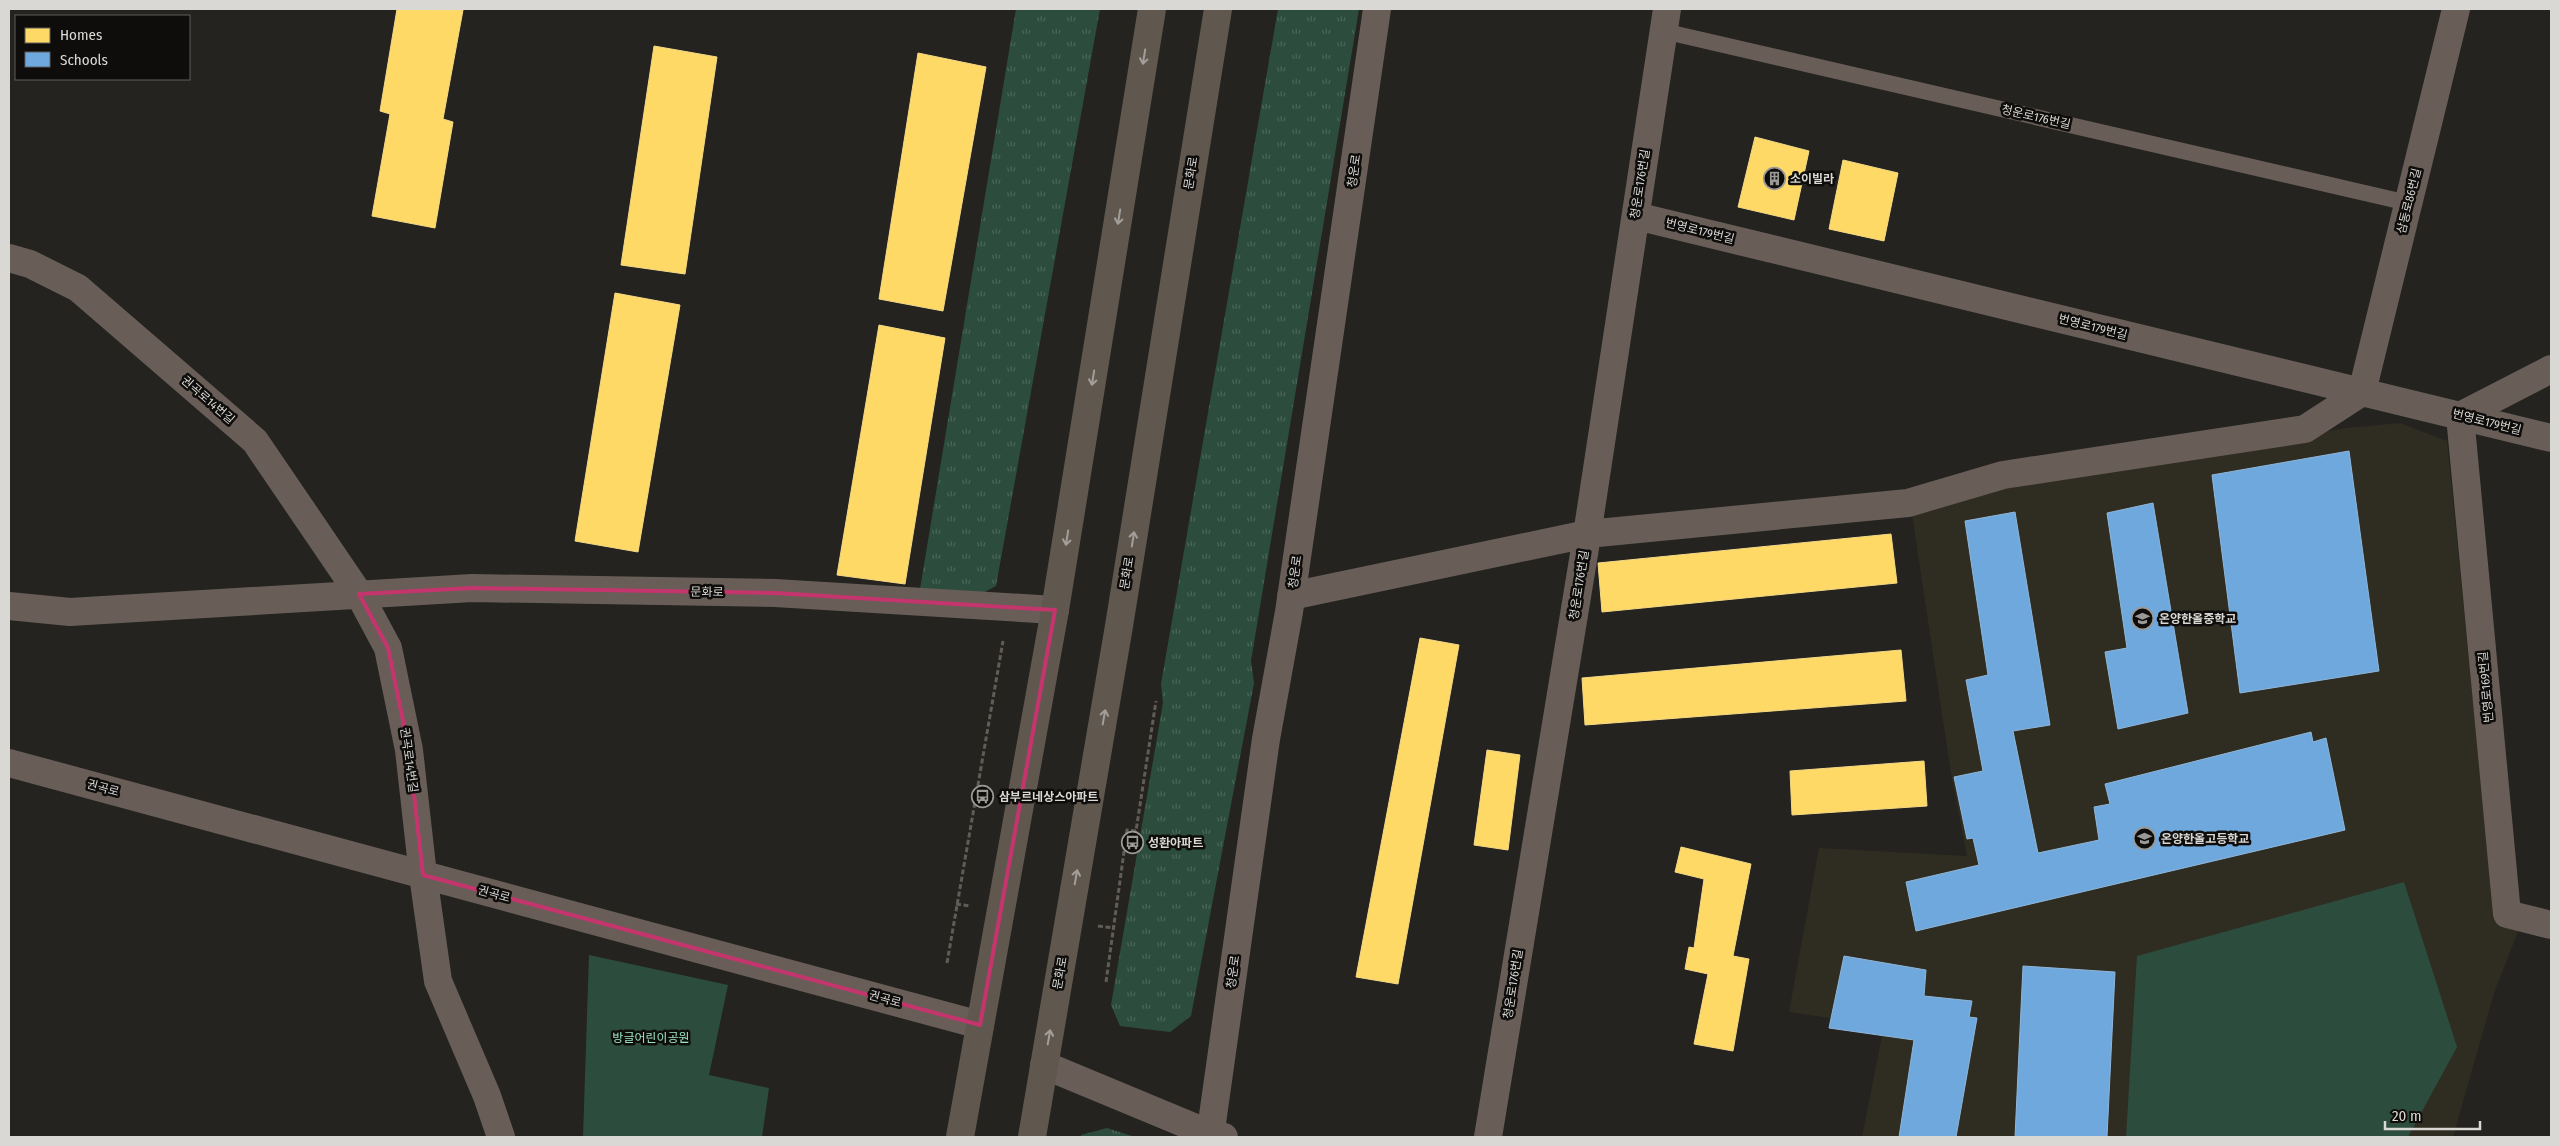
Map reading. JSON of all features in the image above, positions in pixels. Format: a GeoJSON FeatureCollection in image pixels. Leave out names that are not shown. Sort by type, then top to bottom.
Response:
{"type":"FeatureCollection","features":[{"type":"Feature","properties":{"kind":"main road"},"geometry":{"type":"LineString","coordinates":[[960,1137],[1055,610],[1152,9]]}},
{"type":"Feature","properties":{"kind":"main road","name":"문화로"},"geometry":{"type":"LineString","coordinates":[[1032,1137],[1119,626],[1218,9]]}},
{"type":"Feature","properties":{"kind":"street","name":"청운로"},"geometry":{"type":"LineString","coordinates":[[1044,1066],[1215,1136],[1266,739],[1291,596],[1377,9]]}},
{"type":"Feature","properties":{"kind":"street","name":"삼동로86번길"},"geometry":{"type":"LineString","coordinates":[[2362,392],[2456,9]]}},
{"type":"Feature","properties":{"kind":"street","name":"청운로176번길"},"geometry":{"type":"LineString","coordinates":[[1488,1137],[1588,534],[1665,20]]}},
{"type":"Feature","properties":{"kind":"street","name":"번영로179번길"},"geometry":{"type":"LineString","coordinates":[[1636,216],[2551,438]]}},
{"type":"Feature","properties":{"kind":"street","name":"권곡로14번길"},"geometry":{"type":"LineString","coordinates":[[9,258],[30,264],[78,288],[254,441],[359,594],[388,648],[409,750],[423,875],[438,981],[487,1096],[500,1137]]}},
{"type":"Feature","properties":{"kind":"street"},"geometry":{"type":"LineString","coordinates":[[2460,416],[2551,369]]}},
{"type":"Feature","properties":{"kind":"street"},"geometry":{"type":"LineString","coordinates":[[1291,596],[1588,534],[1908,503],[2003,475],[2305,429],[2362,392]]}},
{"type":"Feature","properties":{"kind":"street","name":"번영로169번길"},"geometry":{"type":"LineString","coordinates":[[2460,416],[2508,914],[2551,925]]}},
{"type":"Feature","properties":{"kind":"street","name":"문화로"},"geometry":{"type":"LineString","coordinates":[[359,594],[472,588],[775,593],[1055,610]]}},
{"type":"Feature","properties":{"kind":"street"},"geometry":{"type":"LineString","coordinates":[[9,606],[70,612],[359,594]]}},
{"type":"Feature","properties":{"kind":"street","name":"권곡로"},"geometry":{"type":"LineString","coordinates":[[9,763],[980,1025]]}},
{"type":"Feature","properties":{"kind":"lane","name":"청운로176번길"},"geometry":{"type":"LineString","coordinates":[[1665,20],[2408,203]]}},
{"type":"Feature","properties":{"kind":"path"},"geometry":{"type":"LineString","coordinates":[[948,963],[956,904],[1003,641]]}},
{"type":"Feature","properties":{"kind":"path"},"geometry":{"type":"LineString","coordinates":[[1106,982],[1128,830],[1136,831],[1156,702]]}},
{"type":"Feature","properties":{"kind":"path"},"geometry":{"type":"LineString","coordinates":[[956,904],[976,907]]}},
{"type":"Feature","properties":{"kind":"path"},"geometry":{"type":"LineString","coordinates":[[1094,925],[1114,928]]}},
{"type":"Feature","properties":{"kind":"highlighted area"},"geometry":{"type":"Polygon","coordinates":[[[472,588],[775,593],[1055,610],[980,1025],[423,875],[409,750],[388,648],[359,594],[472,588]]]}},
{"type":"Feature","properties":{"kind":"shaded area"},"geometry":{"type":"Polygon","coordinates":[[[2400,423],[2447,441],[2494,912],[2518,932],[2494,993],[2453,1137],[1862,1137],[1884,1026],[1789,1012],[1819,848],[1967,856],[1951,773],[1911,508],[2005,482],[2347,428],[2400,423]]]}},
{"type":"Feature","properties":{"kind":"green space"},"geometry":{"type":"Polygon","coordinates":[[[1016,9],[1100,9],[996,586],[981,594],[920,589],[1016,9]]]}},
{"type":"Feature","properties":{"kind":"green space"},"geometry":{"type":"Polygon","coordinates":[[[1278,9],[1359,9],[1251,661],[1254,683],[1191,1016],[1170,1032],[1120,1026],[1111,1005],[1163,703],[1161,684],[1278,9]]]}},
{"type":"Feature","properties":{"kind":"green space"},"geometry":{"type":"Polygon","coordinates":[[[2404,882],[2457,1047],[2408,1137],[2126,1137],[2137,956],[2404,882]]]}},
{"type":"Feature","properties":{"kind":"green space","name":"방글어린이공원"},"geometry":{"type":"Polygon","coordinates":[[[589,955],[728,985],[709,1075],[769,1088],[762,1137],[583,1137],[589,955]]]}},
{"type":"Feature","properties":{"kind":"green space"},"geometry":{"type":"Polygon","coordinates":[[[1107,1128],[1135,1137],[1081,1137],[1081,1135],[1107,1128]]]}},
{"type":"Feature","properties":{"kind":"building: Homes"},"geometry":{"type":"Polygon","coordinates":[[[397,9],[463,10],[443,119],[453,122],[435,228],[372,216],[390,114],[380,111],[397,9]]]}},
{"type":"Feature","properties":{"kind":"building: Homes"},"geometry":{"type":"Polygon","coordinates":[[[654,46],[717,57],[685,274],[621,265],[654,46]]]}},
{"type":"Feature","properties":{"kind":"building: Homes"},"geometry":{"type":"Polygon","coordinates":[[[918,53],[986,67],[943,311],[879,299],[918,53]]]}},
{"type":"Feature","properties":{"kind":"building: Homes","name":"소이빌라"},"geometry":{"type":"Polygon","coordinates":[[[1755,137],[1809,151],[1794,220],[1738,207],[1755,137]]]}},
{"type":"Feature","properties":{"kind":"building: Homes","name":"소이빌라"},"geometry":{"type":"Polygon","coordinates":[[[1843,160],[1898,173],[1884,241],[1829,229],[1843,160]]]}},
{"type":"Feature","properties":{"kind":"building: Homes"},"geometry":{"type":"Polygon","coordinates":[[[615,293],[680,305],[638,552],[575,541],[615,293]]]}},
{"type":"Feature","properties":{"kind":"building: Homes"},"geometry":{"type":"Polygon","coordinates":[[[879,325],[945,338],[905,584],[837,575],[879,325]]]}},
{"type":"Feature","properties":{"kind":"building: Homes"},"geometry":{"type":"Polygon","coordinates":[[[1891,534],[1897,583],[1602,612],[1598,563],[1891,534]]]}},
{"type":"Feature","properties":{"kind":"building: Homes"},"geometry":{"type":"Polygon","coordinates":[[[1420,638],[1459,645],[1398,984],[1356,977],[1420,638]]]}},
{"type":"Feature","properties":{"kind":"building: Homes"},"geometry":{"type":"Polygon","coordinates":[[[1901,650],[1906,701],[1585,725],[1582,678],[1901,650]]]}},
{"type":"Feature","properties":{"kind":"building: Homes"},"geometry":{"type":"Polygon","coordinates":[[[1487,750],[1520,755],[1508,850],[1474,845],[1487,750]]]}},
{"type":"Feature","properties":{"kind":"building: Homes"},"geometry":{"type":"Polygon","coordinates":[[[1924,761],[1927,806],[1792,815],[1790,771],[1924,761]]]}},
{"type":"Feature","properties":{"kind":"building: Homes"},"geometry":{"type":"Polygon","coordinates":[[[1681,847],[1751,864],[1733,956],[1749,959],[1733,1051],[1694,1044],[1708,974],[1685,969],[1689,947],[1694,948],[1704,879],[1675,872],[1681,847]]]}},
{"type":"Feature","properties":{"kind":"building: Schools"},"geometry":{"type":"Polygon","coordinates":[[[2349,451],[2379,671],[2240,693],[2212,475],[2349,451]]]}},
{"type":"Feature","properties":{"kind":"building: Schools"},"geometry":{"type":"Polygon","coordinates":[[[2153,503],[2188,713],[2118,729],[2105,652],[2127,648],[2107,513],[2153,503]]]}},
{"type":"Feature","properties":{"kind":"building: Schools"},"geometry":{"type":"Polygon","coordinates":[[[2015,512],[2050,725],[2013,731],[2038,853],[2099,840],[2094,807],[2110,804],[2105,784],[2311,732],[2313,742],[2326,738],[2345,830],[1916,931],[1906,882],[1979,865],[1973,838],[1967,839],[1954,777],[1983,771],[1966,680],[1988,675],[1965,521],[2015,512]]]}},
{"type":"Feature","properties":{"kind":"building: Schools"},"geometry":{"type":"Polygon","coordinates":[[[1844,956],[1926,970],[1924,996],[1972,1001],[1969,1017],[1977,1018],[1956,1137],[1899,1137],[1914,1040],[1829,1028],[1844,956]]]}},
{"type":"Feature","properties":{"kind":"building: Schools"},"geometry":{"type":"Polygon","coordinates":[[[2023,966],[2115,972],[2107,1137],[2015,1137],[2023,966]]]}},
{"type":"Feature","properties":{"kind":"place","name":"소이빌라"},"geometry":{"type":"Point","coordinates":[1774,179]}},
{"type":"Feature","properties":{"kind":"place","name":"온양한올중학교"},"geometry":{"type":"Point","coordinates":[2143,619]}},
{"type":"Feature","properties":{"kind":"place","name":"삼부르네상스아파트"},"geometry":{"type":"Point","coordinates":[983,797]}},
{"type":"Feature","properties":{"kind":"place","name":"온양한올고등학교"},"geometry":{"type":"Point","coordinates":[2145,839]}},
{"type":"Feature","properties":{"kind":"place","name":"성환아파트"},"geometry":{"type":"Point","coordinates":[1132,843]}}]}
